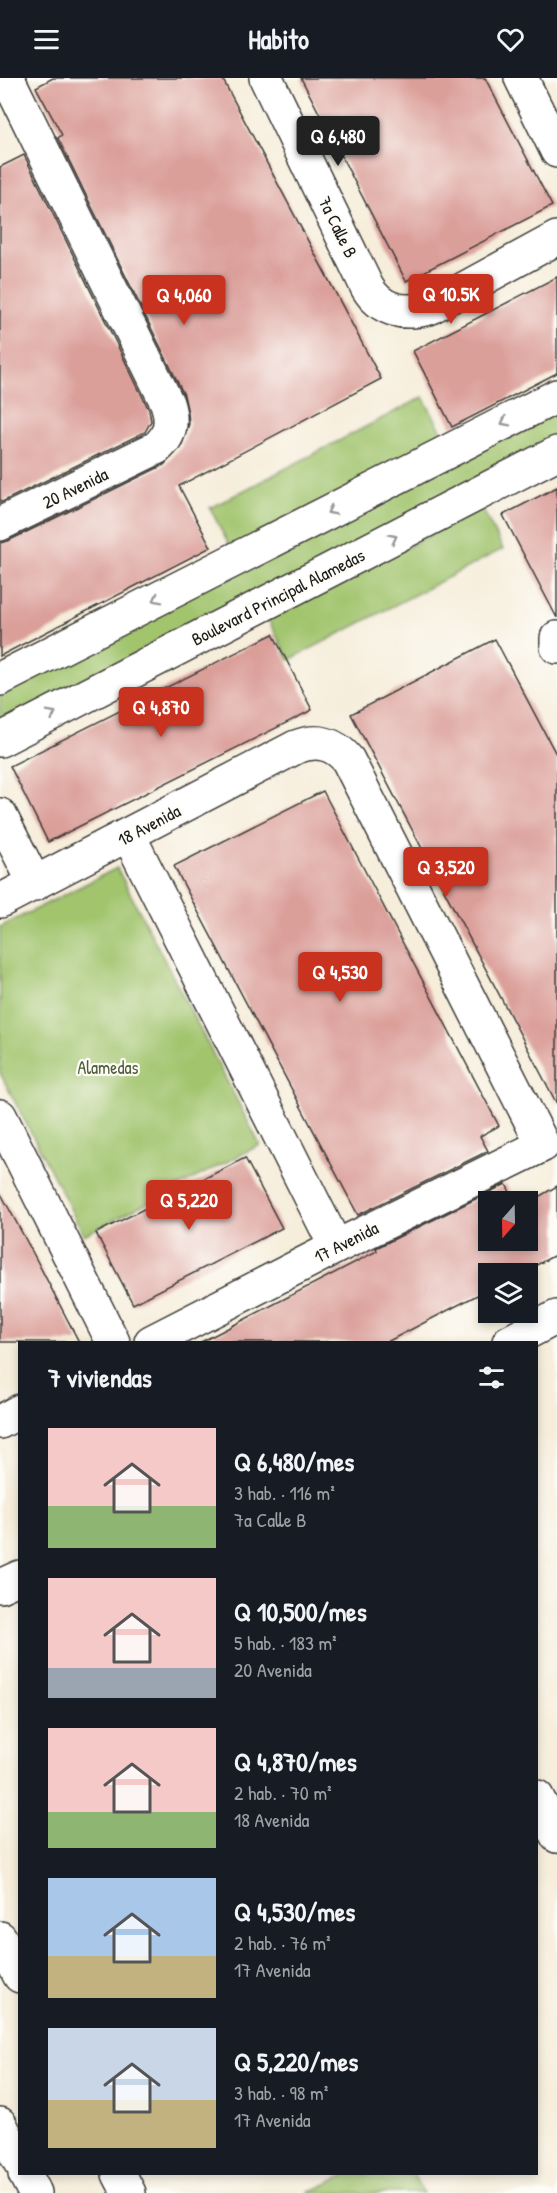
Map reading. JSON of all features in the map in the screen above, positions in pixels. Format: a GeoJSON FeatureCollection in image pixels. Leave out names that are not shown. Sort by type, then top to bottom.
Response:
{"type":"FeatureCollection","features":[{"type":"Feature","properties":{"kind":"street","name":"7a Calle B"},"geometry":{"type":"LineString","coordinates":[[266,78],[363,279],[372,295],[390,310],[419,311],[429,308],[557,238]]}},
{"type":"Feature","properties":{"kind":"street"},"geometry":{"type":"LineString","coordinates":[[521,78],[557,151]]}},
{"type":"Feature","properties":{"kind":"street","name":"20 Avenida"},"geometry":{"type":"LineString","coordinates":[[0,524],[150,452],[161,445],[168,434],[171,418],[167,403],[9,84]]}},
{"type":"Feature","properties":{"kind":"street"},"geometry":{"type":"LineString","coordinates":[[0,679],[557,396]]}},
{"type":"Feature","properties":{"kind":"street","name":"Boulevard Principal Alamedas"},"geometry":{"type":"LineString","coordinates":[[0,740],[557,453]]}},
{"type":"Feature","properties":{"kind":"street"},"geometry":{"type":"LineString","coordinates":[[557,638],[557,647]]}},
{"type":"Feature","properties":{"kind":"street","name":"18 Avenida"},"geometry":{"type":"LineString","coordinates":[[11,889],[129,836],[296,747],[310,743],[322,743],[336,748],[348,759],[543,1145]]}},
{"type":"Feature","properties":{"kind":"street"},"geometry":{"type":"LineString","coordinates":[[0,815],[11,889]]}},
{"type":"Feature","properties":{"kind":"street"},"geometry":{"type":"LineString","coordinates":[[129,836],[336,1247]]}},
{"type":"Feature","properties":{"kind":"street"},"geometry":{"type":"LineString","coordinates":[[0,1116],[112,1341]]}},
{"type":"Feature","properties":{"kind":"street","name":"17 Avenida"},"geometry":{"type":"LineString","coordinates":[[153,1341],[336,1247],[543,1145]]}},
{"type":"Feature","properties":{"kind":"street"},"geometry":{"type":"LineString","coordinates":[[511,1341],[557,1317]]}},
{"type":"Feature","properties":{"kind":"street"},"geometry":{"type":"LineString","coordinates":[[0,1422],[18,1412]]}},
{"type":"Feature","properties":{"kind":"street"},"geometry":{"type":"LineString","coordinates":[[0,1586],[18,1578]]}},
{"type":"Feature","properties":{"kind":"street"},"geometry":{"type":"LineString","coordinates":[[538,1799],[557,1836]]}},
{"type":"Feature","properties":{"kind":"street"},"geometry":{"type":"LineString","coordinates":[[0,1938],[18,1972]]}},
{"type":"Feature","properties":{"kind":"street"},"geometry":{"type":"LineString","coordinates":[[0,2124],[18,2158]]}},
{"type":"Feature","properties":{"kind":"street"},"geometry":{"type":"LineString","coordinates":[[26,2175],[35,2193]]}},
{"type":"Feature","properties":{"kind":"street"},"geometry":{"type":"LineString","coordinates":[[120,2175],[129,2193]]}},
{"type":"Feature","properties":{"kind":"green space"},"geometry":{"type":"Polygon","coordinates":[[[423,397],[445,437],[231,549],[210,508],[423,397]]]}},
{"type":"Feature","properties":{"kind":"green space"},"geometry":{"type":"Polygon","coordinates":[[[557,402],[557,447],[0,732],[0,688],[557,402]]]}},
{"type":"Feature","properties":{"kind":"green space"},"geometry":{"type":"Polygon","coordinates":[[[482,508],[503,549],[289,660],[268,619],[482,508]]]}},
{"type":"Feature","properties":{"kind":"green space","name":"Alamedas"},"geometry":{"type":"Polygon","coordinates":[[[117,868],[260,1145],[84,1235],[0,1073],[0,927],[117,868]]]}},
{"type":"Feature","properties":{"kind":"green space"},"geometry":{"type":"Polygon","coordinates":[[[345,2175],[414,2175],[423,2193],[308,2193],[345,2175]]]}},
{"type":"Feature","properties":{"kind":"building"},"geometry":{"type":"Polygon","coordinates":[[[53,78],[222,78],[381,379],[179,486],[211,547],[0,656],[0,543],[164,465],[181,447],[189,424],[184,395],[58,138],[62,135],[36,87],[53,78]]]}},
{"type":"Feature","properties":{"kind":"building"},"geometry":{"type":"Polygon","coordinates":[[[301,78],[485,78],[552,206],[406,281],[301,78]]]}},
{"type":"Feature","properties":{"kind":"building"},"geometry":{"type":"Polygon","coordinates":[[[24,155],[149,410],[151,421],[145,432],[0,503],[0,167],[24,155]]]}},
{"type":"Feature","properties":{"kind":"building"},"geometry":{"type":"Polygon","coordinates":[[[557,277],[557,373],[452,427],[413,351],[557,277]]]}},
{"type":"Feature","properties":{"kind":"building"},"geometry":{"type":"Polygon","coordinates":[[[557,487],[557,618],[503,515],[557,487]]]}},
{"type":"Feature","properties":{"kind":"building"},"geometry":{"type":"Polygon","coordinates":[[[273,634],[312,710],[48,842],[10,766],[273,634]]]}},
{"type":"Feature","properties":{"kind":"building"},"geometry":{"type":"Polygon","coordinates":[[[495,639],[557,756],[557,1104],[351,714],[495,639]]]}},
{"type":"Feature","properties":{"kind":"building"},"geometry":{"type":"Polygon","coordinates":[[[323,791],[499,1126],[480,1136],[488,1151],[358,1215],[174,866],[323,791]]]}},
{"type":"Feature","properties":{"kind":"building"},"geometry":{"type":"Polygon","coordinates":[[[245,1158],[282,1228],[133,1304],[96,1233],[245,1158]]]}},
{"type":"Feature","properties":{"kind":"building"},"geometry":{"type":"Polygon","coordinates":[[[506,1184],[510,1191],[492,1191],[506,1184]]]}},
{"type":"Feature","properties":{"kind":"building"},"geometry":{"type":"Polygon","coordinates":[[[557,1186],[557,1254],[538,1264],[478,1263],[478,1295],[389,1341],[203,1341],[377,1251],[376,1248],[478,1198],[478,1251],[538,1251],[538,1197],[557,1186]]]}},
{"type":"Feature","properties":{"kind":"building"},"geometry":{"type":"Polygon","coordinates":[[[0,1192],[78,1341],[0,1342],[0,1192]]]}}]}
